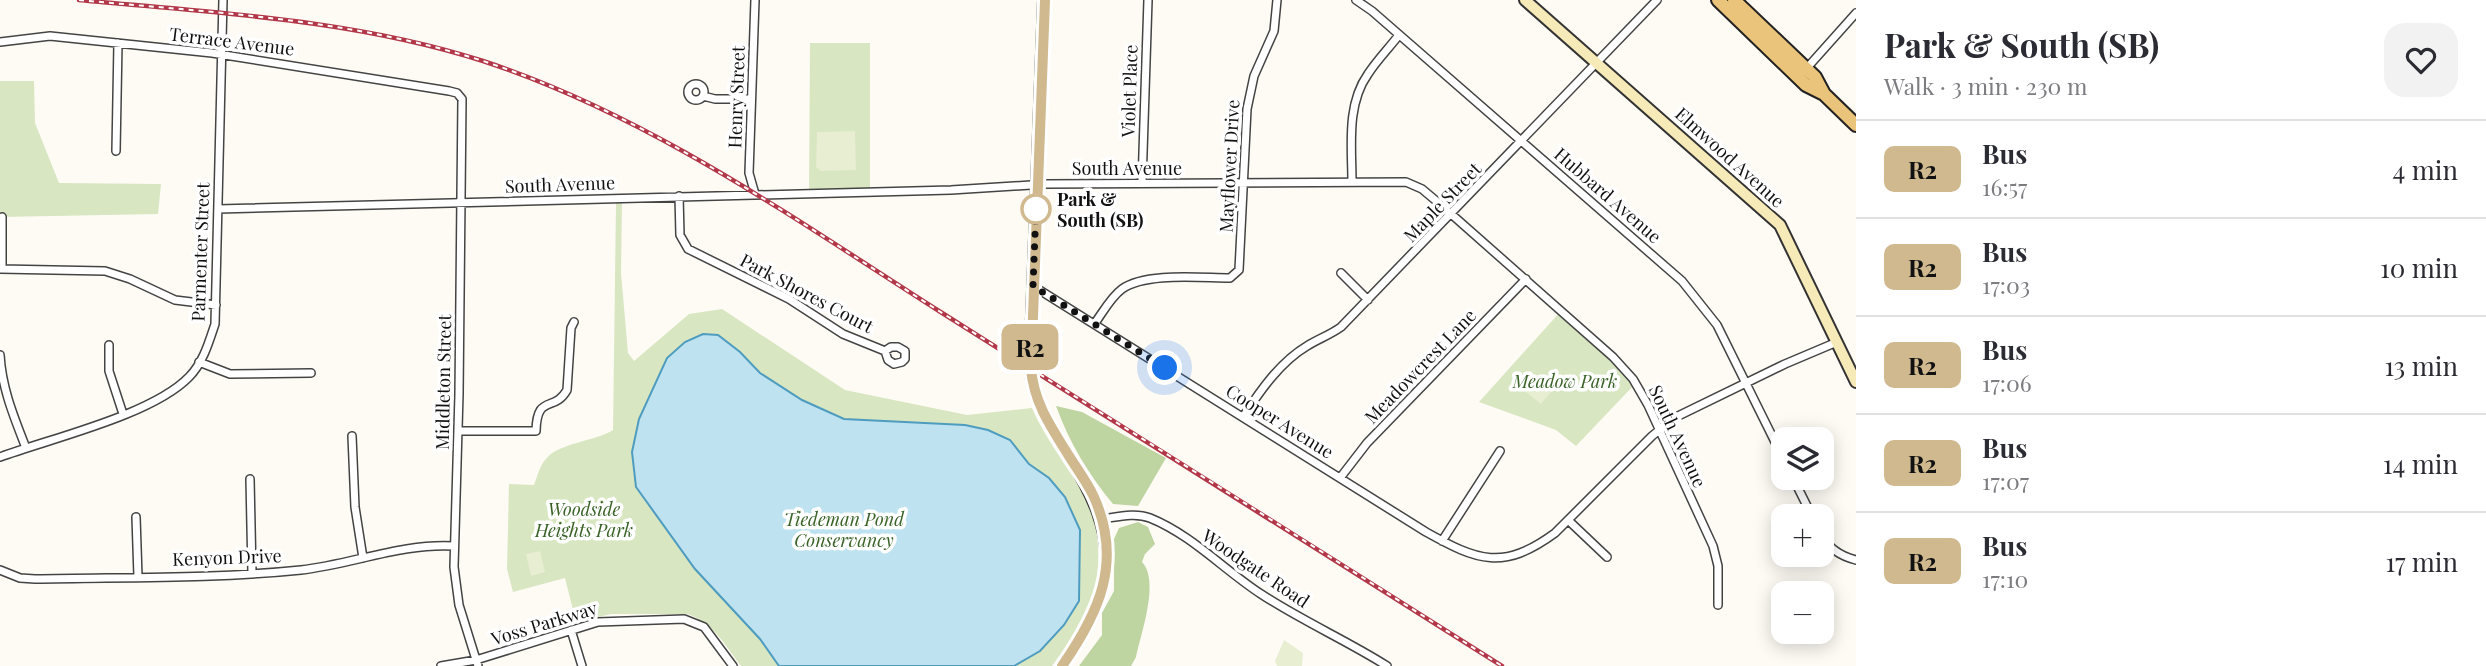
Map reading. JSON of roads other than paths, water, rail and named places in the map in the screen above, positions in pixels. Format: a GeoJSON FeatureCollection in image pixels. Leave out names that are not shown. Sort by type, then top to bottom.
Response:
{"type":"FeatureCollection","features":[{"type":"Feature","properties":{"kind":"main road"},"geometry":{"type":"LineString","coordinates":[[1045,0],[1030,353],[1035,395],[1049,425],[1093,496],[1102,519],[1107,557],[1099,603],[1088,626],[1062,666]]}},
{"type":"Feature","properties":{"kind":"main road","name":"Elmwood Avenue"},"geometry":{"type":"LineString","coordinates":[[1525,0],[1780,225],[1856,382]]}},
{"type":"Feature","properties":{"kind":"main road"},"geometry":{"type":"LineString","coordinates":[[1718,0],[1803,74],[1819,81],[1824,94],[1856,125]]}},
{"type":"Feature","properties":{"kind":"main road"},"geometry":{"type":"LineString","coordinates":[[1734,0],[1803,74]]}},
{"type":"Feature","properties":{"kind":"street","name":"Parmenter Street"},"geometry":{"type":"LineString","coordinates":[[0,457],[153,404],[189,377],[205,354],[215,324],[216,305],[223,0]]}},
{"type":"Feature","properties":{"kind":"street","name":"Henry Street"},"geometry":{"type":"LineString","coordinates":[[755,0],[749,173],[755,194]]}},
{"type":"Feature","properties":{"kind":"street","name":"Violet Place"},"geometry":{"type":"LineString","coordinates":[[1142,183],[1148,0]]}},
{"type":"Feature","properties":{"kind":"street","name":"Mayflower Drive"},"geometry":{"type":"LineString","coordinates":[[1095,323],[1115,296],[1132,284],[1151,279],[1230,278],[1239,270],[1247,109],[1250,88],[1274,32],[1277,0]]}},
{"type":"Feature","properties":{"kind":"street","name":"Hubbard Avenue"},"geometry":{"type":"LineString","coordinates":[[1356,0],[1682,281],[1714,319],[1771,433]]}},
{"type":"Feature","properties":{"kind":"street","name":"Maple Street"},"geometry":{"type":"LineString","coordinates":[[1243,417],[1266,384],[1287,362],[1307,346],[1341,327],[1657,0]]}},
{"type":"Feature","properties":{"kind":"street"},"geometry":{"type":"LineString","coordinates":[[1803,74],[1856,13]]}},
{"type":"Feature","properties":{"kind":"street"},"geometry":{"type":"LineString","coordinates":[[1352,182],[1352,122],[1358,94],[1368,74],[1399,35]]}},
{"type":"Feature","properties":{"kind":"street","name":"Terrace Avenue"},"geometry":{"type":"LineString","coordinates":[[0,42],[50,36],[221,54],[360,75],[449,91],[458,95]]}},
{"type":"Feature","properties":{"kind":"street"},"geometry":{"type":"LineString","coordinates":[[116,151],[118,43]]}},
{"type":"Feature","properties":{"kind":"street","name":"Middleton Street"},"geometry":{"type":"LineString","coordinates":[[458,95],[461,99],[455,586],[477,663]]}},
{"type":"Feature","properties":{"kind":"street"},"geometry":{"type":"LineString","coordinates":[[703,96],[715,99],[751,99]]}},
{"type":"Feature","properties":{"kind":"street","name":"South Avenue"},"geometry":{"type":"LineString","coordinates":[[218,209],[1142,183],[1406,182],[1422,189],[1452,214],[1623,368],[1648,405],[1713,546],[1718,566],[1718,605]]}},
{"type":"Feature","properties":{"kind":"street","name":"Park Shores Court"},"geometry":{"type":"LineString","coordinates":[[679,196],[680,235],[688,249],[789,299],[843,334],[885,351]]}},
{"type":"Feature","properties":{"kind":"street"},"geometry":{"type":"LineString","coordinates":[[2,217],[1,269],[105,271],[130,279],[175,300],[216,305]]}},
{"type":"Feature","properties":{"kind":"street"},"geometry":{"type":"LineString","coordinates":[[1341,273],[1368,300]]}},
{"type":"Feature","properties":{"kind":"street","name":"Meadowcrest Lane"},"geometry":{"type":"LineString","coordinates":[[1340,478],[1367,443],[1526,279]]}},
{"type":"Feature","properties":{"kind":"street","name":"Cooper Avenue"},"geometry":{"type":"LineString","coordinates":[[1033,286],[1465,553],[1497,557],[1518,554],[1542,543],[1568,520]]}},
{"type":"Feature","properties":{"kind":"street"},"geometry":{"type":"LineString","coordinates":[[458,431],[536,431],[536,414],[543,407],[564,396],[569,385],[571,328],[574,321]]}},
{"type":"Feature","properties":{"kind":"street"},"geometry":{"type":"LineString","coordinates":[[1607,557],[1568,520],[1658,430],[1674,418],[1746,382],[1838,342]]}},
{"type":"Feature","properties":{"kind":"street"},"geometry":{"type":"LineString","coordinates":[[109,345],[109,371],[123,414]]}},
{"type":"Feature","properties":{"kind":"street"},"geometry":{"type":"LineString","coordinates":[[0,355],[1,378],[26,448]]}},
{"type":"Feature","properties":{"kind":"street"},"geometry":{"type":"LineString","coordinates":[[199,362],[230,374],[311,373]]}},
{"type":"Feature","properties":{"kind":"street"},"geometry":{"type":"LineString","coordinates":[[352,436],[357,533],[363,558]]}},
{"type":"Feature","properties":{"kind":"street"},"geometry":{"type":"LineString","coordinates":[[1442,541],[1500,451]]}},
{"type":"Feature","properties":{"kind":"street"},"geometry":{"type":"LineString","coordinates":[[250,480],[252,573]]}},
{"type":"Feature","properties":{"kind":"street","name":"Woodgate Road"},"geometry":{"type":"LineString","coordinates":[[1102,519],[1140,516],[1153,519],[1211,556],[1257,592],[1299,619],[1387,666]]}},
{"type":"Feature","properties":{"kind":"street"},"geometry":{"type":"LineString","coordinates":[[136,517],[138,577]]}},
{"type":"Feature","properties":{"kind":"street","name":"Kenyon Drive"},"geometry":{"type":"LineString","coordinates":[[0,570],[27,579],[252,573],[332,566],[412,547],[454,546]]}},
{"type":"Feature","properties":{"kind":"street"},"geometry":{"type":"LineString","coordinates":[[1834,551],[1856,560]]}},
{"type":"Feature","properties":{"kind":"street","name":"Voss Parkway"},"geometry":{"type":"LineString","coordinates":[[441,666],[477,663],[610,620],[684,619],[700,624],[733,666]]}},
{"type":"Feature","properties":{"kind":"street"},"geometry":{"type":"LineString","coordinates":[[571,631],[582,666]]}},
{"type":"Feature","properties":{"kind":"water","name":"Tiedeman Pond Conservancy"},"geometry":{"type":"Polygon","coordinates":[[[703,334],[718,335],[740,352],[760,373],[802,400],[844,419],[965,425],[988,430],[1010,440],[1029,464],[1049,478],[1065,497],[1080,530],[1079,601],[1064,625],[1040,651],[1014,666],[779,666],[760,639],[695,569],[636,487],[632,452],[639,419],[667,358],[685,342],[703,334]]]}},
{"type":"Feature","properties":{"kind":"railway"},"geometry":{"type":"LineString","coordinates":[[79,0],[283,20],[384,36],[483,61],[544,83],[603,110],[661,139],[774,205],[1502,666]]}},
{"type":"Feature","properties":{"kind":"place","name":"Park & South (SB)"},"geometry":{"type":"Point","coordinates":[1036,209]}},
{"type":"Feature","properties":{"kind":"park label","name":"Meadow Park"},"geometry":{"type":"Point","coordinates":[1565,381]}},
{"type":"Feature","properties":{"kind":"park label","name":"Woodside Heights Park"},"geometry":{"type":"Point","coordinates":[584,519]}}]}
